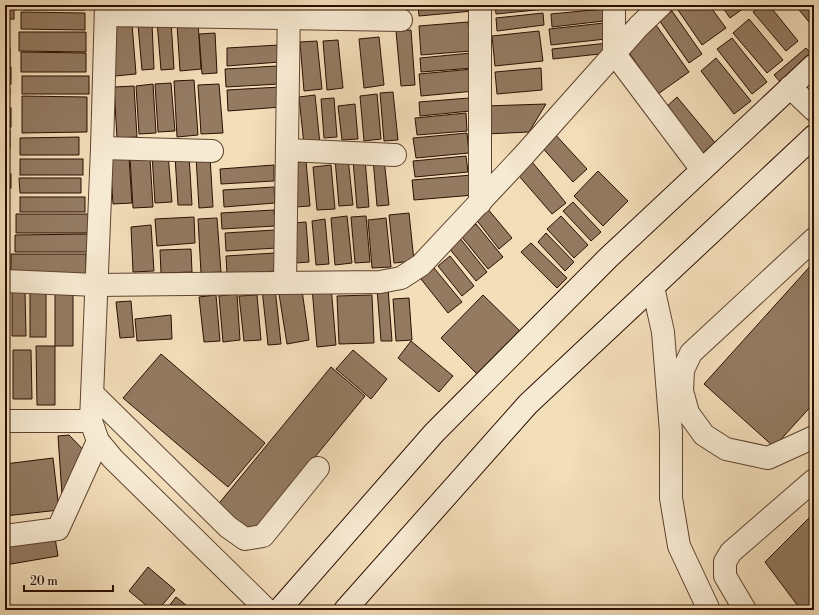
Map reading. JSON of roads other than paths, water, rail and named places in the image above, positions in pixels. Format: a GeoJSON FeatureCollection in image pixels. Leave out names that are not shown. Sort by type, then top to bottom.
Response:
{"type":"FeatureCollection","features":[{"type":"Feature","properties":{"kind":"street"},"geometry":{"type":"LineString","coordinates":[[480,5],[480,203]]}},
{"type":"Feature","properties":{"kind":"street"},"geometry":{"type":"LineString","coordinates":[[614,5],[614,53],[702,170]]}},
{"type":"Feature","properties":{"kind":"street"},"geometry":{"type":"LineString","coordinates":[[5,281],[96,285],[380,282],[401,278],[421,265],[480,203],[614,53],[661,5]]}},
{"type":"Feature","properties":{"kind":"street"},"geometry":{"type":"LineString","coordinates":[[5,536],[58,529],[95,431],[93,394],[106,10],[289,12],[401,20]]}},
{"type":"Feature","properties":{"kind":"street"},"geometry":{"type":"LineString","coordinates":[[284,283],[289,12]]}},
{"type":"Feature","properties":{"kind":"street"},"geometry":{"type":"LineString","coordinates":[[279,610],[434,433],[608,258],[814,65]]}},
{"type":"Feature","properties":{"kind":"street"},"geometry":{"type":"LineString","coordinates":[[790,87],[814,110]]}},
{"type":"Feature","properties":{"kind":"street"},"geometry":{"type":"LineString","coordinates":[[345,610],[528,404],[814,136]]}},
{"type":"Feature","properties":{"kind":"street"},"geometry":{"type":"LineString","coordinates":[[102,148],[212,151]]}},
{"type":"Feature","properties":{"kind":"street"},"geometry":{"type":"LineString","coordinates":[[287,150],[395,155]]}},
{"type":"Feature","properties":{"kind":"street"},"geometry":{"type":"LineString","coordinates":[[814,239],[691,353],[683,370],[682,391],[688,413],[704,435],[726,449],[768,458],[814,437]]}},
{"type":"Feature","properties":{"kind":"street"},"geometry":{"type":"LineString","coordinates":[[653,287],[662,332],[671,432],[670,498],[679,546],[709,610]]}},
{"type":"Feature","properties":{"kind":"street"},"geometry":{"type":"LineString","coordinates":[[93,394],[228,527],[245,539],[263,536],[318,468]]}},
{"type":"Feature","properties":{"kind":"street"},"geometry":{"type":"LineString","coordinates":[[5,421],[95,431]]}},
{"type":"Feature","properties":{"kind":"street"},"geometry":{"type":"LineString","coordinates":[[95,431],[113,459],[267,610]]}},
{"type":"Feature","properties":{"kind":"street"},"geometry":{"type":"LineString","coordinates":[[745,610],[725,576],[725,562],[731,552],[814,480]]}}]}
